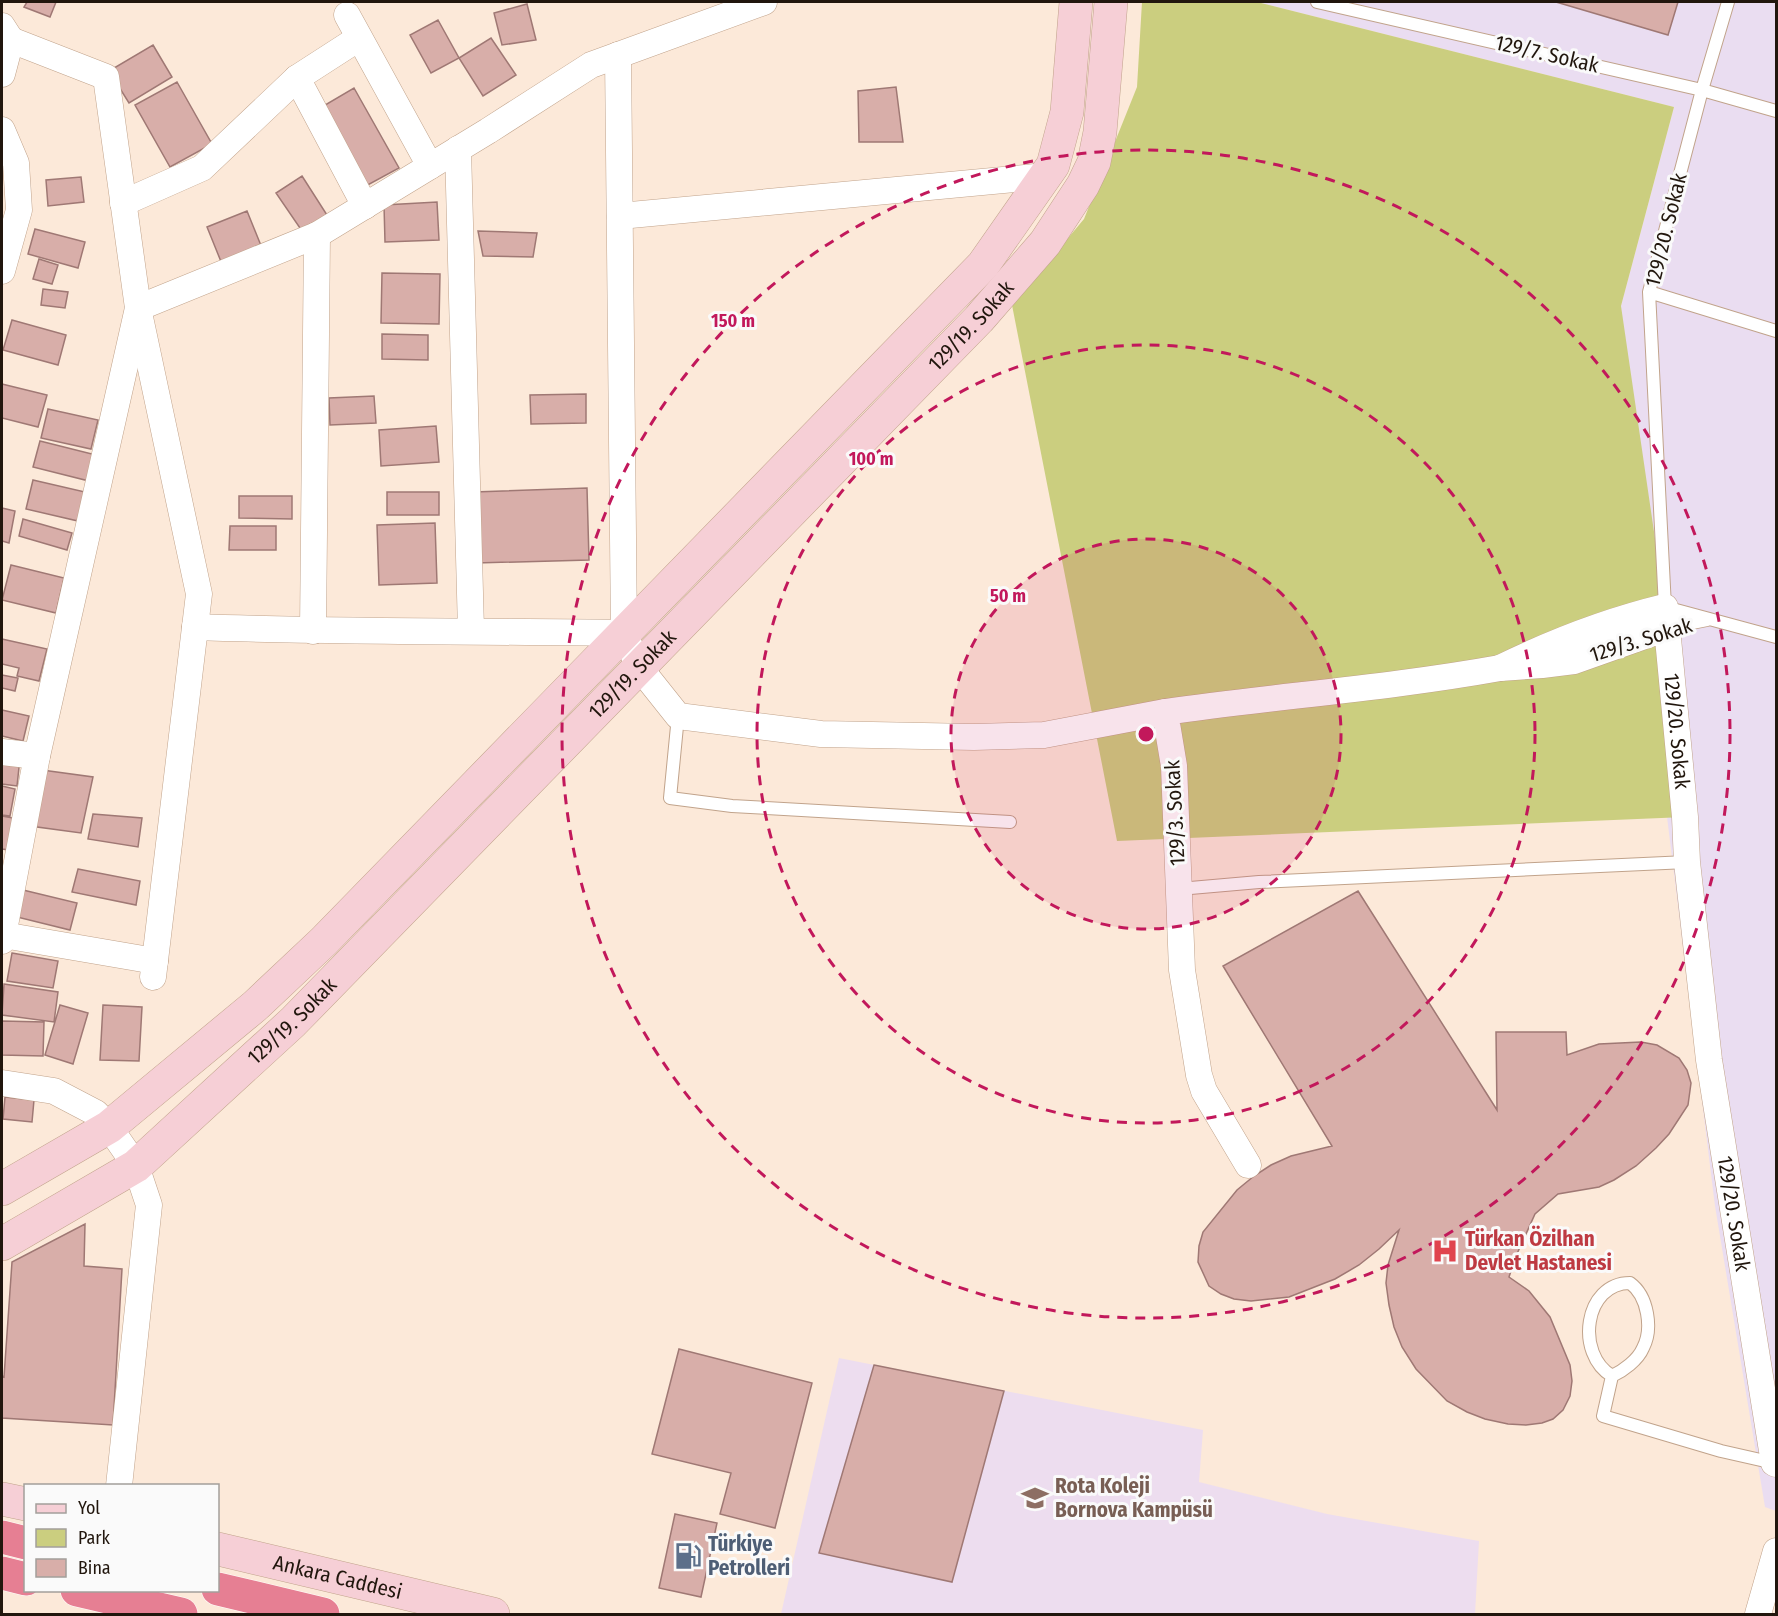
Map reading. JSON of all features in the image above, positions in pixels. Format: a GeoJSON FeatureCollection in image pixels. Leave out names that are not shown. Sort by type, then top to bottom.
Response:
{"type":"FeatureCollection","features":[{"type":"Feature","properties":{"kind":"highway"},"geometry":{"type":"LineString","coordinates":[[2,1537],[24,1542]]}},
{"type":"Feature","properties":{"kind":"highway"},"geometry":{"type":"LineString","coordinates":[[2,1573],[24,1578]]}},
{"type":"Feature","properties":{"kind":"highway","name":"Ankara Caddesi"},"geometry":{"type":"LineString","coordinates":[[219,1589],[323,1614]]}},
{"type":"Feature","properties":{"kind":"highway"},"geometry":{"type":"LineString","coordinates":[[86,1592],[181,1614]]}},
{"type":"Feature","properties":{"kind":"main road","name":"129/19. Sokak"},"geometry":{"type":"LineString","coordinates":[[2,1189],[109,1127],[255,1006],[324,941],[983,265],[1053,165],[1067,112],[1076,2]]}},
{"type":"Feature","properties":{"kind":"main road","name":"129/19. Sokak"},"geometry":{"type":"LineString","coordinates":[[2,1244],[136,1166],[293,1022],[979,319],[1045,243],[1083,185],[1094,162],[1100,132],[1111,2]]}},
{"type":"Feature","properties":{"kind":"main road"},"geometry":{"type":"LineString","coordinates":[[2,1499],[24,1504]]}},
{"type":"Feature","properties":{"kind":"main road","name":"Ankara Caddesi"},"geometry":{"type":"LineString","coordinates":[[219,1549],[494,1614]]}},
{"type":"Feature","properties":{"kind":"street"},"geometry":{"type":"LineString","coordinates":[[138,308],[317,235],[591,65],[764,2]]}},
{"type":"Feature","properties":{"kind":"street"},"geometry":{"type":"LineString","coordinates":[[347,15],[430,166]]}},
{"type":"Feature","properties":{"kind":"street"},"geometry":{"type":"LineString","coordinates":[[2,74],[6,33],[106,77],[138,308],[199,594],[154,969],[2,938],[37,756],[138,308]]}},
{"type":"Feature","properties":{"kind":"street"},"geometry":{"type":"LineString","coordinates":[[123,203],[202,168],[297,78],[359,38]]}},
{"type":"Feature","properties":{"kind":"street"},"geometry":{"type":"LineString","coordinates":[[618,55],[624,633],[639,667],[678,716],[821,734],[974,737],[1044,735],[1165,712]]}},
{"type":"Feature","properties":{"kind":"street"},"geometry":{"type":"LineString","coordinates":[[297,78],[365,206]]}},
{"type":"Feature","properties":{"kind":"street"},"geometry":{"type":"LineString","coordinates":[[2,130],[16,163],[19,210],[2,271]]}},
{"type":"Feature","properties":{"kind":"street"},"geometry":{"type":"LineString","coordinates":[[458,149],[471,630]]}},
{"type":"Feature","properties":{"kind":"street"},"geometry":{"type":"LineString","coordinates":[[620,216],[1046,176]]}},
{"type":"Feature","properties":{"kind":"street"},"geometry":{"type":"LineString","coordinates":[[314,631],[317,235]]}},
{"type":"Feature","properties":{"kind":"street","name":"129/3. Sokak"},"geometry":{"type":"LineString","coordinates":[[1248,1165],[1201,1083],[1183,984],[1174,766],[1165,712],[1434,680],[1500,668],[1538,649],[1622,617],[1666,617]]}},
{"type":"Feature","properties":{"kind":"street","name":"129/20. Sokak"},"geometry":{"type":"LineString","coordinates":[[1666,617],[1685,817],[1687,862],[1709,1060],[1775,1464]]}},
{"type":"Feature","properties":{"kind":"street"},"geometry":{"type":"LineString","coordinates":[[195,627],[314,631],[471,630],[624,633]]}},
{"type":"Feature","properties":{"kind":"street"},"geometry":{"type":"LineString","coordinates":[[2,752],[37,756]]}},
{"type":"Feature","properties":{"kind":"street"},"geometry":{"type":"LineString","coordinates":[[2,1083],[54,1091],[96,1113],[109,1127],[136,1166],[148,1205],[119,1484]]}},
{"type":"Feature","properties":{"kind":"street"},"geometry":{"type":"LineString","coordinates":[[1758,1614],[1776,1551]]}},
{"type":"Feature","properties":{"kind":"lane","name":"129/7. Sokak"},"geometry":{"type":"LineString","coordinates":[[1317,2],[1702,90],[1776,111]]}},
{"type":"Feature","properties":{"kind":"lane","name":"129/20. Sokak"},"geometry":{"type":"LineString","coordinates":[[1666,617],[1649,292],[1702,90],[1728,2]]}},
{"type":"Feature","properties":{"kind":"lane"},"geometry":{"type":"LineString","coordinates":[[1649,292],[1776,331]]}},
{"type":"Feature","properties":{"kind":"lane","name":"129/3. Sokak"},"geometry":{"type":"LineString","coordinates":[[1666,617],[1711,620]]}},
{"type":"Feature","properties":{"kind":"lane","name":"129/3. Sokak"},"geometry":{"type":"LineString","coordinates":[[1666,617],[1711,620],[1776,637]]}},
{"type":"Feature","properties":{"kind":"lane"},"geometry":{"type":"LineString","coordinates":[[678,716],[670,798],[732,806],[1010,822]]}},
{"type":"Feature","properties":{"kind":"lane"},"geometry":{"type":"LineString","coordinates":[[1179,889],[1259,882],[1687,862]]}},
{"type":"Feature","properties":{"kind":"lane"},"geometry":{"type":"LineString","coordinates":[[1630,1283],[1637,1290],[1644,1304],[1648,1331],[1644,1348],[1638,1356],[1612,1376],[1600,1366],[1591,1352],[1589,1338],[1594,1309],[1603,1294],[1615,1284],[1630,1283]]}},
{"type":"Feature","properties":{"kind":"lane"},"geometry":{"type":"LineString","coordinates":[[1612,1376],[1603,1416],[1721,1451],[1775,1464]]}},
{"type":"Feature","properties":{"kind":"shaded area"},"geometry":{"type":"Polygon","coordinates":[[[1257,2],[1776,2],[1776,1511],[1765,1507],[1715,1206],[1641,606],[1621,306],[1674,107],[1257,2]]]}},
{"type":"Feature","properties":{"kind":"shaded area","name":"Rota Koleji Bornova Kampüsü"},"geometry":{"type":"Polygon","coordinates":[[[839,1358],[1203,1430],[1199,1482],[1327,1514],[1479,1541],[1475,1614],[781,1614],[839,1358]]]}},
{"type":"Feature","properties":{"kind":"green space"},"geometry":{"type":"Polygon","coordinates":[[[1142,2],[1257,2],[1674,107],[1621,306],[1665,607],[1685,817],[1117,841],[1012,305],[1084,219],[1137,87],[1142,2]]]}},
{"type":"Feature","properties":{"kind":"building"},"geometry":{"type":"Polygon","coordinates":[[[27,2],[56,2],[50,17],[24,7],[27,2]]]}},
{"type":"Feature","properties":{"kind":"building"},"geometry":{"type":"Polygon","coordinates":[[[1556,2],[1678,2],[1668,35],[1556,2]]]}},
{"type":"Feature","properties":{"kind":"building"},"geometry":{"type":"Polygon","coordinates":[[[527,4],[536,40],[502,45],[494,13],[527,4]]]}},
{"type":"Feature","properties":{"kind":"building"},"geometry":{"type":"Polygon","coordinates":[[[438,20],[459,58],[431,73],[410,35],[438,20]]]}},
{"type":"Feature","properties":{"kind":"building"},"geometry":{"type":"Polygon","coordinates":[[[491,38],[516,75],[483,96],[459,58],[491,38]]]}},
{"type":"Feature","properties":{"kind":"building"},"geometry":{"type":"Polygon","coordinates":[[[153,45],[172,77],[129,103],[109,71],[153,45]]]}},
{"type":"Feature","properties":{"kind":"building"},"geometry":{"type":"Polygon","coordinates":[[[177,82],[212,144],[170,167],[135,105],[177,82]]]}},
{"type":"Feature","properties":{"kind":"building"},"geometry":{"type":"Polygon","coordinates":[[[896,87],[903,142],[859,142],[858,91],[896,87]]]}},
{"type":"Feature","properties":{"kind":"building"},"geometry":{"type":"Polygon","coordinates":[[[354,88],[399,168],[364,187],[320,108],[354,88]]]}},
{"type":"Feature","properties":{"kind":"building"},"geometry":{"type":"Polygon","coordinates":[[[302,176],[327,215],[302,231],[276,193],[302,176]]]}},
{"type":"Feature","properties":{"kind":"building"},"geometry":{"type":"Polygon","coordinates":[[[81,177],[84,202],[48,206],[46,180],[81,177]]]}},
{"type":"Feature","properties":{"kind":"building"},"geometry":{"type":"Polygon","coordinates":[[[437,202],[439,240],[385,242],[384,205],[437,202]]]}},
{"type":"Feature","properties":{"kind":"building"},"geometry":{"type":"Polygon","coordinates":[[[247,211],[262,248],[222,264],[207,227],[247,211]]]}},
{"type":"Feature","properties":{"kind":"building"},"geometry":{"type":"Polygon","coordinates":[[[35,229],[85,242],[78,268],[28,254],[35,229]]]}},
{"type":"Feature","properties":{"kind":"building"},"geometry":{"type":"Polygon","coordinates":[[[478,231],[537,233],[533,257],[483,256],[478,231]]]}},
{"type":"Feature","properties":{"kind":"building"},"geometry":{"type":"Polygon","coordinates":[[[39,259],[58,265],[52,284],[33,279],[39,259]]]}},
{"type":"Feature","properties":{"kind":"building"},"geometry":{"type":"Polygon","coordinates":[[[382,273],[440,274],[439,324],[381,323],[382,273]]]}},
{"type":"Feature","properties":{"kind":"building"},"geometry":{"type":"Polygon","coordinates":[[[43,289],[68,292],[65,308],[41,305],[43,289]]]}},
{"type":"Feature","properties":{"kind":"building"},"geometry":{"type":"Polygon","coordinates":[[[12,320],[66,335],[58,365],[3,350],[12,320]]]}},
{"type":"Feature","properties":{"kind":"building"},"geometry":{"type":"Polygon","coordinates":[[[382,334],[428,335],[428,360],[382,359],[382,334]]]}},
{"type":"Feature","properties":{"kind":"building"},"geometry":{"type":"Polygon","coordinates":[[[2,384],[47,395],[38,427],[2,418],[2,384]]]}},
{"type":"Feature","properties":{"kind":"building"},"geometry":{"type":"Polygon","coordinates":[[[586,394],[586,423],[531,424],[530,395],[586,394]]]}},
{"type":"Feature","properties":{"kind":"building"},"geometry":{"type":"Polygon","coordinates":[[[374,396],[376,423],[330,425],[329,398],[374,396]]]}},
{"type":"Feature","properties":{"kind":"building"},"geometry":{"type":"Polygon","coordinates":[[[48,409],[98,420],[91,449],[41,438],[48,409]]]}},
{"type":"Feature","properties":{"kind":"building"},"geometry":{"type":"Polygon","coordinates":[[[436,426],[439,462],[381,466],[379,430],[436,426]]]}},
{"type":"Feature","properties":{"kind":"building"},"geometry":{"type":"Polygon","coordinates":[[[40,441],[96,455],[89,481],[33,467],[40,441]]]}},
{"type":"Feature","properties":{"kind":"building"},"geometry":{"type":"Polygon","coordinates":[[[33,480],[85,492],[78,521],[26,509],[33,480]]]}},
{"type":"Feature","properties":{"kind":"building"},"geometry":{"type":"Polygon","coordinates":[[[587,488],[589,560],[476,563],[474,492],[587,488]]]}},
{"type":"Feature","properties":{"kind":"building"},"geometry":{"type":"Polygon","coordinates":[[[387,492],[439,492],[439,515],[387,515],[387,492]]]}},
{"type":"Feature","properties":{"kind":"building"},"geometry":{"type":"Polygon","coordinates":[[[239,496],[292,496],[292,519],[239,518],[239,496]]]}},
{"type":"Feature","properties":{"kind":"building"},"geometry":{"type":"Polygon","coordinates":[[[2,508],[15,511],[9,543],[2,541],[2,508]]]}},
{"type":"Feature","properties":{"kind":"building"},"geometry":{"type":"Polygon","coordinates":[[[23,519],[72,533],[67,550],[19,536],[23,519]]]}},
{"type":"Feature","properties":{"kind":"building"},"geometry":{"type":"Polygon","coordinates":[[[435,523],[437,583],[379,585],[377,525],[435,523]]]}},
{"type":"Feature","properties":{"kind":"building"},"geometry":{"type":"Polygon","coordinates":[[[230,526],[276,526],[276,550],[229,550],[230,526]]]}},
{"type":"Feature","properties":{"kind":"building"},"geometry":{"type":"Polygon","coordinates":[[[11,565],[64,578],[56,613],[2,600],[11,565]]]}},
{"type":"Feature","properties":{"kind":"building"},"geometry":{"type":"Polygon","coordinates":[[[2,639],[47,649],[39,681],[17,676],[19,668],[2,664],[2,639]]]}},
{"type":"Feature","properties":{"kind":"building"},"geometry":{"type":"Polygon","coordinates":[[[2,675],[18,678],[15,691],[2,688],[2,675]]]}},
{"type":"Feature","properties":{"kind":"building"},"geometry":{"type":"Polygon","coordinates":[[[2,710],[29,716],[23,741],[2,736],[2,710]]]}},
{"type":"Feature","properties":{"kind":"building"},"geometry":{"type":"Polygon","coordinates":[[[2,755],[20,758],[17,786],[2,784],[2,755]]]}},
{"type":"Feature","properties":{"kind":"building"},"geometry":{"type":"Polygon","coordinates":[[[42,770],[93,777],[81,833],[30,826],[42,770]]]}},
{"type":"Feature","properties":{"kind":"building"},"geometry":{"type":"Polygon","coordinates":[[[2,786],[15,789],[10,816],[2,815],[2,786]]]}},
{"type":"Feature","properties":{"kind":"building"},"geometry":{"type":"Polygon","coordinates":[[[93,814],[142,818],[138,847],[88,839],[93,814]]]}},
{"type":"Feature","properties":{"kind":"building"},"geometry":{"type":"Polygon","coordinates":[[[2,816],[13,818],[9,850],[2,849],[2,816]]]}},
{"type":"Feature","properties":{"kind":"building"},"geometry":{"type":"Polygon","coordinates":[[[78,869],[140,881],[136,905],[72,892],[78,869]]]}},
{"type":"Feature","properties":{"kind":"building"},"geometry":{"type":"Polygon","coordinates":[[[23,890],[77,903],[70,930],[17,917],[23,890]]]}},
{"type":"Feature","properties":{"kind":"building"},"geometry":{"type":"Polygon","coordinates":[[[1358,891],[1497,1110],[1496,1032],[1566,1032],[1567,1055],[1599,1044],[1641,1042],[1657,1045],[1679,1058],[1687,1070],[1691,1083],[1688,1105],[1669,1134],[1636,1166],[1614,1180],[1599,1187],[1558,1194],[1535,1214],[1516,1256],[1509,1277],[1529,1291],[1550,1317],[1570,1365],[1572,1381],[1570,1396],[1563,1410],[1553,1419],[1542,1423],[1508,1424],[1467,1412],[1447,1401],[1416,1369],[1402,1347],[1394,1327],[1386,1283],[1388,1265],[1399,1230],[1359,1265],[1335,1279],[1289,1297],[1251,1301],[1234,1299],[1221,1294],[1209,1286],[1198,1262],[1203,1232],[1237,1190],[1271,1165],[1291,1156],[1332,1146],[1223,966],[1358,891]]]}},
{"type":"Feature","properties":{"kind":"building"},"geometry":{"type":"Polygon","coordinates":[[[12,953],[58,961],[53,988],[7,981],[12,953]]]}},
{"type":"Feature","properties":{"kind":"building"},"geometry":{"type":"Polygon","coordinates":[[[4,984],[58,992],[54,1022],[2,1015],[4,984]]]}},
{"type":"Feature","properties":{"kind":"building"},"geometry":{"type":"Polygon","coordinates":[[[60,1005],[88,1013],[73,1064],[45,1055],[60,1005]]]}},
{"type":"Feature","properties":{"kind":"building"},"geometry":{"type":"Polygon","coordinates":[[[103,1005],[142,1007],[139,1061],[100,1060],[103,1005]]]}},
{"type":"Feature","properties":{"kind":"building"},"geometry":{"type":"Polygon","coordinates":[[[2,1021],[44,1022],[43,1056],[2,1055],[2,1021]]]}},
{"type":"Feature","properties":{"kind":"building"},"geometry":{"type":"Polygon","coordinates":[[[5,1097],[34,1100],[32,1122],[3,1119],[5,1097]]]}},
{"type":"Feature","properties":{"kind":"building"},"geometry":{"type":"Polygon","coordinates":[[[85,1224],[84,1266],[122,1269],[113,1425],[2,1418],[2,1376],[4,1377],[12,1262],[85,1224]]]}},
{"type":"Feature","properties":{"kind":"building"},"geometry":{"type":"Polygon","coordinates":[[[679,1349],[812,1383],[775,1528],[720,1514],[731,1473],[652,1454],[679,1349]]]}},
{"type":"Feature","properties":{"kind":"building"},"geometry":{"type":"Polygon","coordinates":[[[874,1365],[1004,1391],[952,1582],[819,1553],[874,1365]]]}},
{"type":"Feature","properties":{"kind":"building"},"geometry":{"type":"Polygon","coordinates":[[[675,1514],[717,1523],[701,1597],[659,1588],[675,1514]]]}},
{"type":"Feature","properties":{"kind":"place","name":"Türkan Özilhan Devlet Hastanesi"},"geometry":{"type":"Point","coordinates":[1445,1251]}},
{"type":"Feature","properties":{"kind":"place","name":"Rota Koleji Bornova Kampüsü"},"geometry":{"type":"Point","coordinates":[1035,1498]}},
{"type":"Feature","properties":{"kind":"place","name":"Türkiye Petrolleri"},"geometry":{"type":"Point","coordinates":[688,1556]}}]}
